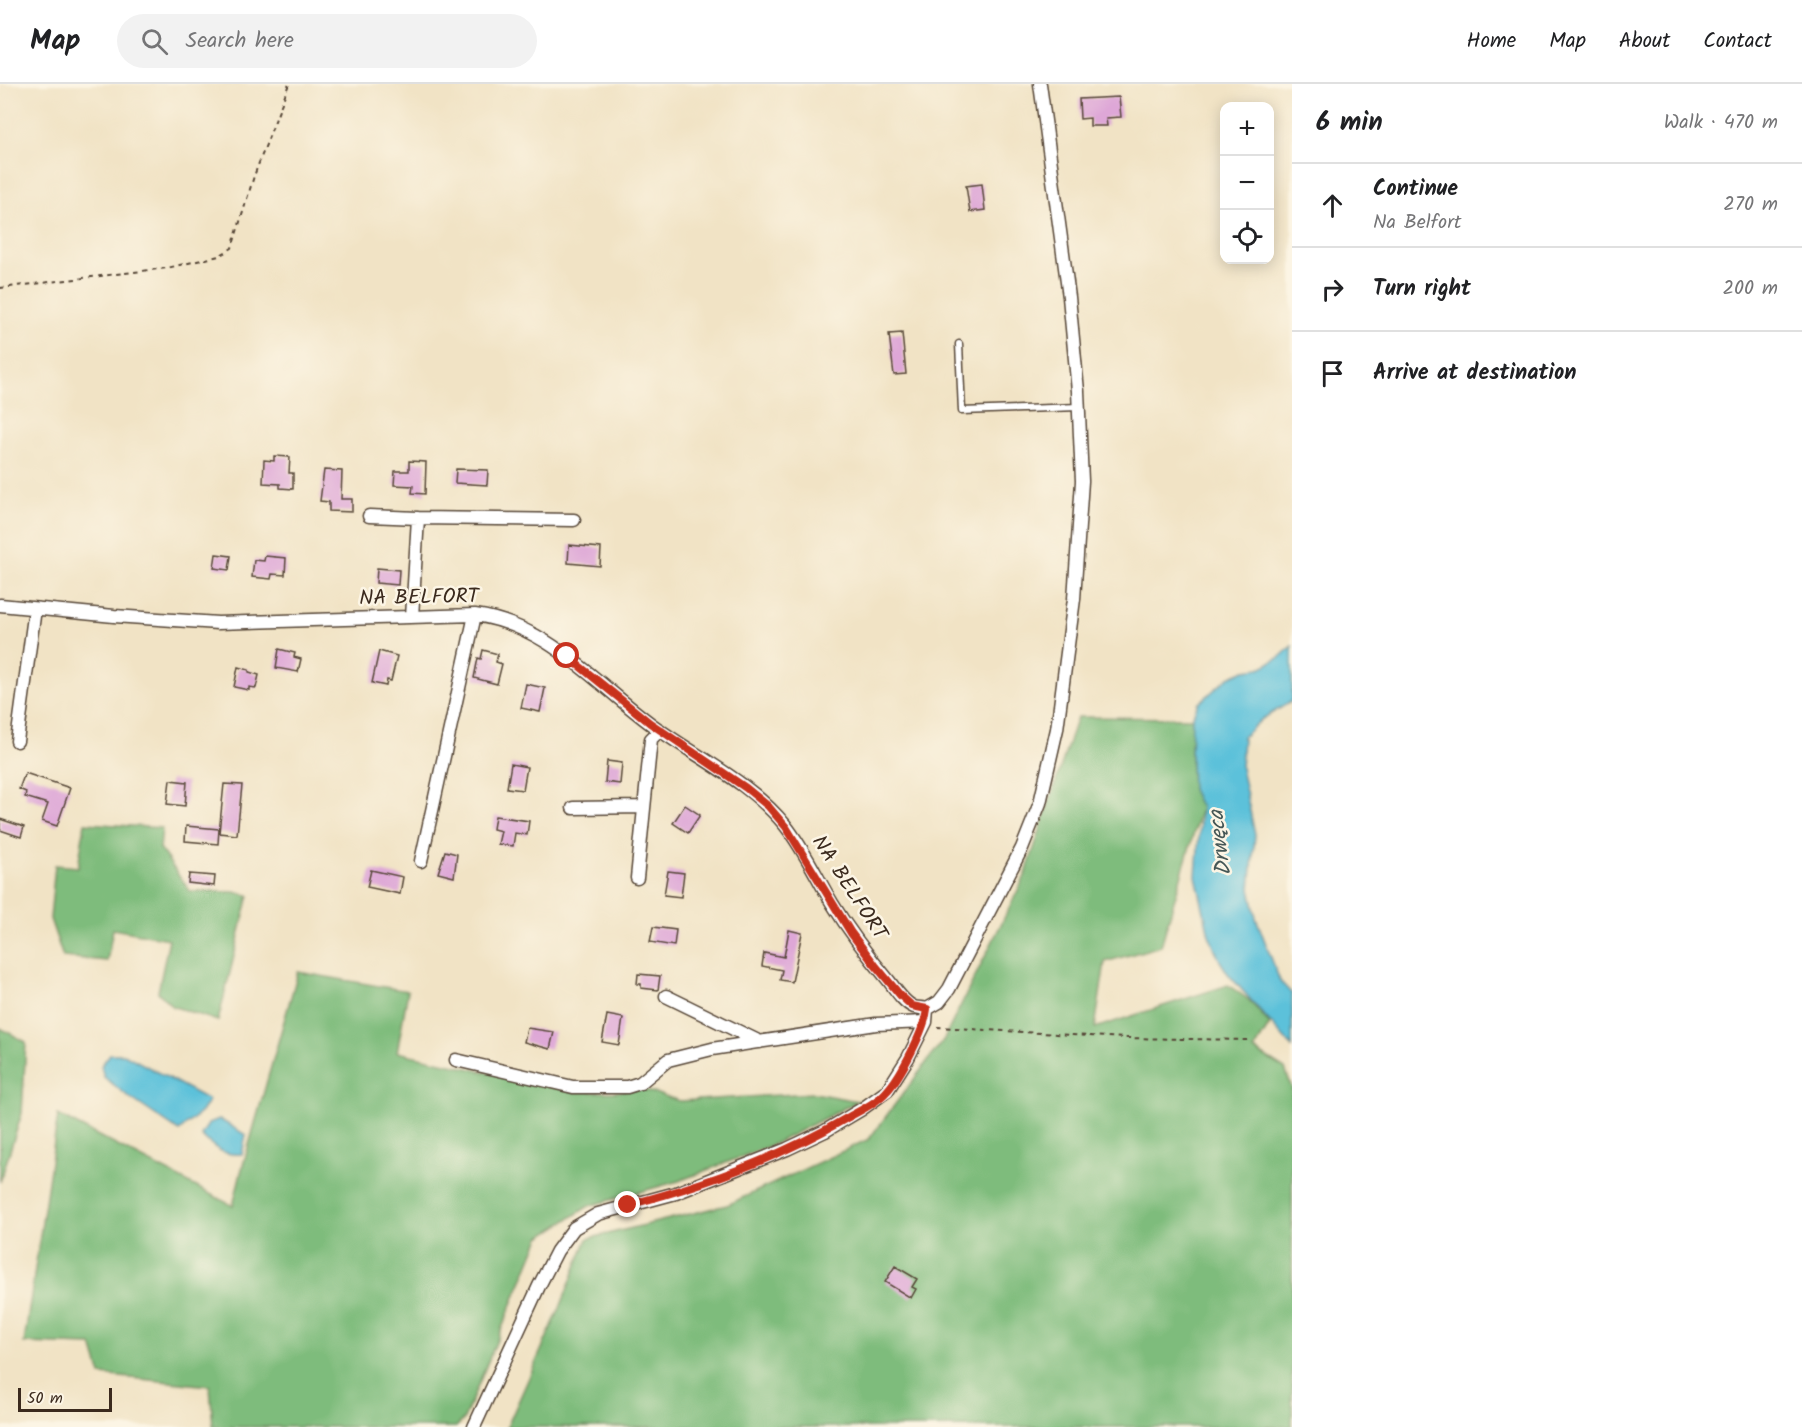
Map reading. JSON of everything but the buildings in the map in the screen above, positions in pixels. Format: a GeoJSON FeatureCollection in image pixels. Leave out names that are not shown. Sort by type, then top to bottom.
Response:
{"type":"FeatureCollection","features":[{"type":"Feature","properties":{"kind":"street"},"geometry":{"type":"LineString","coordinates":[[474,1427],[538,1286],[557,1251],[574,1228],[598,1214],[676,1193],[787,1149],[825,1131],[887,1091],[908,1058],[927,1015],[949,989],[1031,828],[1047,780],[1057,729],[1074,599],[1082,481],[1079,407],[1069,297],[1040,84]]}},
{"type":"Feature","properties":{"kind":"street"},"geometry":{"type":"LineString","coordinates":[[369,516],[574,520]]}},
{"type":"Feature","properties":{"kind":"street"},"geometry":{"type":"LineString","coordinates":[[412,617],[418,518]]}},
{"type":"Feature","properties":{"kind":"street","name":"NA BELFORT"},"geometry":{"type":"LineString","coordinates":[[0,605],[218,623],[475,615],[506,621],[541,638],[567,656],[660,730],[746,788],[768,806],[786,827],[851,933],[875,965],[900,995],[927,1015]]}},
{"type":"Feature","properties":{"kind":"street"},"geometry":{"type":"LineString","coordinates":[[17,741],[35,609]]}},
{"type":"Feature","properties":{"kind":"street"},"geometry":{"type":"LineString","coordinates":[[421,861],[475,615]]}},
{"type":"Feature","properties":{"kind":"street"},"geometry":{"type":"LineString","coordinates":[[637,878],[651,739],[660,730]]}},
{"type":"Feature","properties":{"kind":"street"},"geometry":{"type":"LineString","coordinates":[[573,808],[644,807]]}},
{"type":"Feature","properties":{"kind":"street"},"geometry":{"type":"LineString","coordinates":[[666,996],[760,1042]]}},
{"type":"Feature","properties":{"kind":"street"},"geometry":{"type":"LineString","coordinates":[[456,1060],[573,1087],[627,1088],[640,1083],[668,1060],[712,1049],[927,1015]]}},
{"type":"Feature","properties":{"kind":"lane"},"geometry":{"type":"LineString","coordinates":[[959,344],[962,411],[1079,407]]}},
{"type":"Feature","properties":{"kind":"path"},"geometry":{"type":"LineString","coordinates":[[0,288],[167,268],[219,256],[232,248],[254,176],[289,84]]}},
{"type":"Feature","properties":{"kind":"path"},"geometry":{"type":"LineString","coordinates":[[927,1015],[933,1026],[975,1030],[1124,1038],[1249,1040]]}},
{"type":"Feature","properties":{"kind":"green space"},"geometry":{"type":"Polygon","coordinates":[[[1077,717],[1192,718],[1192,789],[1201,808],[1161,946],[1105,962],[1095,1028],[1228,985],[1249,1000],[1270,1024],[1254,1050],[1285,1069],[1292,1089],[1292,1427],[507,1427],[560,1308],[587,1239],[727,1205],[869,1139],[944,1039],[1025,876],[1077,717]]]}},
{"type":"Feature","properties":{"kind":"green space"},"geometry":{"type":"Polygon","coordinates":[[[85,823],[162,828],[160,849],[190,891],[234,892],[249,895],[218,1021],[172,1006],[158,992],[169,939],[113,929],[107,961],[63,957],[50,919],[55,865],[78,867],[85,823]]]}},
{"type":"Feature","properties":{"kind":"green space"},"geometry":{"type":"Polygon","coordinates":[[[298,972],[408,991],[397,1052],[574,1092],[641,1089],[680,1101],[814,1093],[858,1101],[772,1145],[679,1181],[589,1206],[540,1237],[464,1419],[456,1427],[213,1427],[210,1386],[101,1375],[92,1345],[24,1343],[58,1115],[233,1206],[298,972]]]}},
{"type":"Feature","properties":{"kind":"green space"},"geometry":{"type":"Polygon","coordinates":[[[0,1028],[26,1042],[22,1113],[0,1182],[0,1028]]]}},
{"type":"Feature","properties":{"kind":"water","name":"Drwęca"},"geometry":{"type":"Polygon","coordinates":[[[1292,646],[1292,701],[1262,719],[1243,737],[1241,768],[1255,835],[1250,889],[1256,918],[1280,981],[1292,994],[1292,1047],[1229,975],[1209,935],[1196,876],[1201,808],[1192,789],[1191,761],[1192,718],[1198,704],[1229,677],[1245,670],[1260,668],[1279,658],[1292,646]]]}},
{"type":"Feature","properties":{"kind":"water"},"geometry":{"type":"Polygon","coordinates":[[[110,1054],[124,1054],[209,1100],[201,1112],[179,1131],[104,1077],[101,1066],[110,1054]]]}},
{"type":"Feature","properties":{"kind":"water"},"geometry":{"type":"Polygon","coordinates":[[[219,1119],[246,1135],[242,1154],[229,1154],[219,1150],[201,1135],[209,1123],[219,1119]]]}},
{"type":"Feature","properties":{"kind":"route"},"geometry":{"type":"LineString","coordinates":[[567,656],[650,723],[746,788],[768,806],[786,827],[851,933],[875,965],[912,1006],[927,1009],[926,1022],[908,1058],[887,1091],[862,1109],[825,1131],[787,1149],[676,1193],[628,1205]]}}]}
